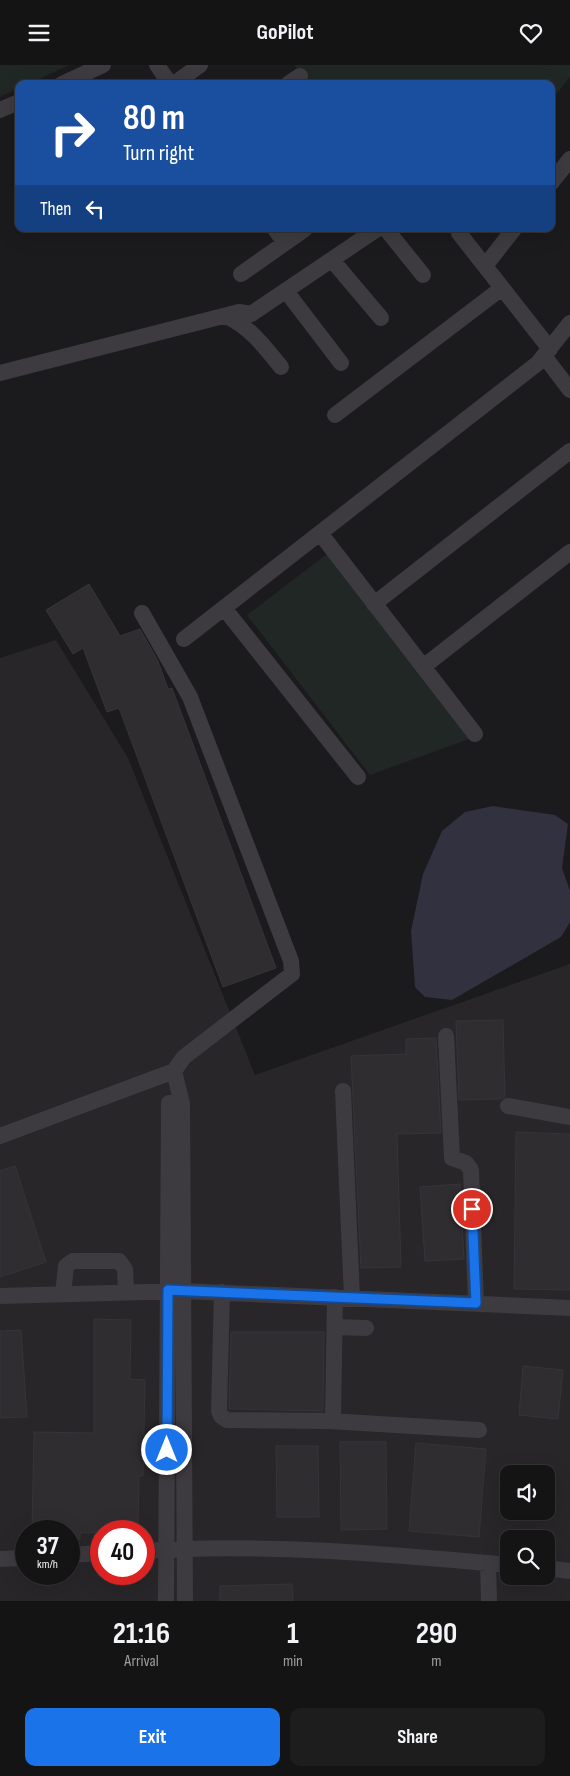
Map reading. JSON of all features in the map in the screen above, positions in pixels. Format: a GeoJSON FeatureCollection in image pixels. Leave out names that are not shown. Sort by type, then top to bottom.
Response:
{"type":"FeatureCollection","features":[{"type":"Feature","properties":{"kind":"street"},"geometry":{"type":"LineString","coordinates":[[71,80],[104,65]]}},
{"type":"Feature","properties":{"kind":"street"},"geometry":{"type":"LineString","coordinates":[[157,65],[169,80]]}},
{"type":"Feature","properties":{"kind":"street"},"geometry":{"type":"LineString","coordinates":[[178,80],[200,65]]}},
{"type":"Feature","properties":{"kind":"street"},"geometry":{"type":"LineString","coordinates":[[0,110],[15,104]]}},
{"type":"Feature","properties":{"kind":"street"},"geometry":{"type":"LineString","coordinates":[[555,178],[570,159]]}},
{"type":"Feature","properties":{"kind":"street"},"geometry":{"type":"LineString","coordinates":[[277,232],[285,243]]}},
{"type":"Feature","properties":{"kind":"street"},"geometry":{"type":"LineString","coordinates":[[241,274],[301,232]]}},
{"type":"Feature","properties":{"kind":"street"},"geometry":{"type":"LineString","coordinates":[[0,373],[226,316],[240,313],[251,314],[373,232]]}},
{"type":"Feature","properties":{"kind":"street"},"geometry":{"type":"LineString","coordinates":[[388,232],[423,275]]}},
{"type":"Feature","properties":{"kind":"street"},"geometry":{"type":"LineString","coordinates":[[485,266],[512,232]]}},
{"type":"Feature","properties":{"kind":"street"},"geometry":{"type":"LineString","coordinates":[[459,233],[502,288],[570,390]]}},
{"type":"Feature","properties":{"kind":"street"},"geometry":{"type":"LineString","coordinates":[[332,260],[381,318]]}},
{"type":"Feature","properties":{"kind":"street"},"geometry":{"type":"LineString","coordinates":[[335,415],[502,288]]}},
{"type":"Feature","properties":{"kind":"street"},"geometry":{"type":"LineString","coordinates":[[286,291],[340,363]]}},
{"type":"Feature","properties":{"kind":"street"},"geometry":{"type":"LineString","coordinates":[[226,316],[242,323],[260,341],[281,367]]}},
{"type":"Feature","properties":{"kind":"street"},"geometry":{"type":"LineString","coordinates":[[184,639],[538,363],[570,323]]}},
{"type":"Feature","properties":{"kind":"street"},"geometry":{"type":"LineString","coordinates":[[374,604],[570,451]]}},
{"type":"Feature","properties":{"kind":"street"},"geometry":{"type":"LineString","coordinates":[[320,533],[475,735]]}},
{"type":"Feature","properties":{"kind":"street"},"geometry":{"type":"LineString","coordinates":[[423,667],[570,552]]}},
{"type":"Feature","properties":{"kind":"street"},"geometry":{"type":"LineString","coordinates":[[224,608],[358,777]]}},
{"type":"Feature","properties":{"kind":"street"},"geometry":{"type":"LineString","coordinates":[[0,1136],[174,1071],[184,1057],[292,974],[290,961],[190,697],[142,613]]}},
{"type":"Feature","properties":{"kind":"street"},"geometry":{"type":"LineString","coordinates":[[446,1036],[452,1158],[466,1163],[471,1170],[476,1303]]}},
{"type":"Feature","properties":{"kind":"street"},"geometry":{"type":"LineString","coordinates":[[174,1071],[176,1290],[185,1547],[185,1601]]}},
{"type":"Feature","properties":{"kind":"street"},"geometry":{"type":"LineString","coordinates":[[343,1091],[352,1298]]}},
{"type":"Feature","properties":{"kind":"street"},"geometry":{"type":"LineString","coordinates":[[508,1106],[570,1117]]}},
{"type":"Feature","properties":{"kind":"street"},"geometry":{"type":"LineString","coordinates":[[63,1294],[66,1266],[73,1261],[119,1261],[125,1269],[126,1291]]}},
{"type":"Feature","properties":{"kind":"street"},"geometry":{"type":"LineString","coordinates":[[166,1601],[166,1549],[176,1290]]}},
{"type":"Feature","properties":{"kind":"street"},"geometry":{"type":"LineString","coordinates":[[0,1296],[176,1290],[570,1308]]}},
{"type":"Feature","properties":{"kind":"street"},"geometry":{"type":"LineString","coordinates":[[222,1292],[219,1411],[224,1419],[329,1421],[479,1430]]}},
{"type":"Feature","properties":{"kind":"street"},"geometry":{"type":"LineString","coordinates":[[329,1421],[334,1414],[336,1297]]}},
{"type":"Feature","properties":{"kind":"street"},"geometry":{"type":"LineString","coordinates":[[335,1327],[366,1328]]}},
{"type":"Feature","properties":{"kind":"street"},"geometry":{"type":"LineString","coordinates":[[155,1550],[185,1547],[264,1548],[410,1556],[500,1564]]}},
{"type":"Feature","properties":{"kind":"street"},"geometry":{"type":"LineString","coordinates":[[0,1559],[15,1558]]}},
{"type":"Feature","properties":{"kind":"street"},"geometry":{"type":"LineString","coordinates":[[488,1563],[489,1601]]}},
{"type":"Feature","properties":{"kind":"street"},"geometry":{"type":"LineString","coordinates":[[555,1570],[570,1571]]}},
{"type":"Feature","properties":{"kind":"shaded area"},"geometry":{"type":"Polygon","coordinates":[[[0,65],[69,65],[37,80],[15,80],[15,90],[0,97],[0,65]]]}},
{"type":"Feature","properties":{"kind":"shaded area"},"geometry":{"type":"Polygon","coordinates":[[[294,65],[570,65],[570,77],[555,96],[555,80],[307,80],[294,65]]]}},
{"type":"Feature","properties":{"kind":"shaded area"},"geometry":{"type":"Polygon","coordinates":[[[328,553],[472,738],[370,775],[247,615],[328,553]]]}},
{"type":"Feature","properties":{"kind":"shaded area"},"geometry":{"type":"Polygon","coordinates":[[[56,640],[128,758],[255,1075],[570,964],[570,1601],[0,1601],[0,658],[56,640]]]}},
{"type":"Feature","properties":{"kind":"water"},"geometry":{"type":"Polygon","coordinates":[[[493,806],[555,815],[568,824],[562,868],[570,891],[570,922],[561,937],[452,1000],[425,997],[415,987],[411,931],[423,874],[442,831],[465,812],[493,806]]]}},
{"type":"Feature","properties":{"kind":"building"},"geometry":{"type":"Polygon","coordinates":[[[89,584],[120,636],[140,629],[158,661],[168,689],[172,688],[276,968],[223,987],[119,708],[107,712],[83,648],[73,654],[46,610],[89,584]]]}},
{"type":"Feature","properties":{"kind":"building"},"geometry":{"type":"Polygon","coordinates":[[[503,1020],[505,1097],[501,1099],[459,1100],[456,1021],[503,1020]]]}},
{"type":"Feature","properties":{"kind":"building"},"geometry":{"type":"Polygon","coordinates":[[[436,1038],[441,1133],[397,1134],[401,1267],[361,1268],[351,1056],[406,1054],[406,1039],[436,1038]]]}},
{"type":"Feature","properties":{"kind":"building"},"geometry":{"type":"Polygon","coordinates":[[[516,1132],[570,1134],[570,1290],[514,1289],[516,1132]]]}},
{"type":"Feature","properties":{"kind":"building"},"geometry":{"type":"Polygon","coordinates":[[[15,1166],[46,1262],[0,1277],[0,1171],[15,1166]]]}},
{"type":"Feature","properties":{"kind":"building"},"geometry":{"type":"Polygon","coordinates":[[[460,1184],[464,1259],[425,1261],[420,1187],[460,1184]]]}},
{"type":"Feature","properties":{"kind":"building"},"geometry":{"type":"Polygon","coordinates":[[[94,1319],[131,1320],[130,1379],[145,1380],[143,1476],[139,1476],[138,1520],[90,1520],[90,1533],[80,1533],[80,1520],[32,1520],[34,1432],[94,1433],[94,1319]]]}},
{"type":"Feature","properties":{"kind":"building"},"geometry":{"type":"Polygon","coordinates":[[[21,1330],[27,1417],[0,1418],[0,1331],[21,1330]]]}},
{"type":"Feature","properties":{"kind":"building"},"geometry":{"type":"Polygon","coordinates":[[[231,1332],[324,1332],[323,1411],[229,1409],[231,1332]]]}},
{"type":"Feature","properties":{"kind":"building"},"geometry":{"type":"Polygon","coordinates":[[[523,1366],[563,1370],[558,1419],[519,1415],[523,1366]]]}},
{"type":"Feature","properties":{"kind":"building"},"geometry":{"type":"Polygon","coordinates":[[[340,1442],[386,1442],[387,1529],[341,1530],[340,1442]]]}},
{"type":"Feature","properties":{"kind":"building"},"geometry":{"type":"Polygon","coordinates":[[[416,1443],[486,1449],[479,1537],[409,1531],[416,1443]]]}},
{"type":"Feature","properties":{"kind":"building"},"geometry":{"type":"Polygon","coordinates":[[[276,1446],[318,1446],[319,1517],[277,1517],[276,1446]]]}},
{"type":"Feature","properties":{"kind":"building"},"geometry":{"type":"Polygon","coordinates":[[[292,1584],[293,1601],[220,1601],[220,1586],[292,1584]]]}},
{"type":"Feature","properties":{"kind":"route"},"geometry":{"type":"LineString","coordinates":[[167,1450],[168,1290],[476,1303],[472,1209]]}}]}
